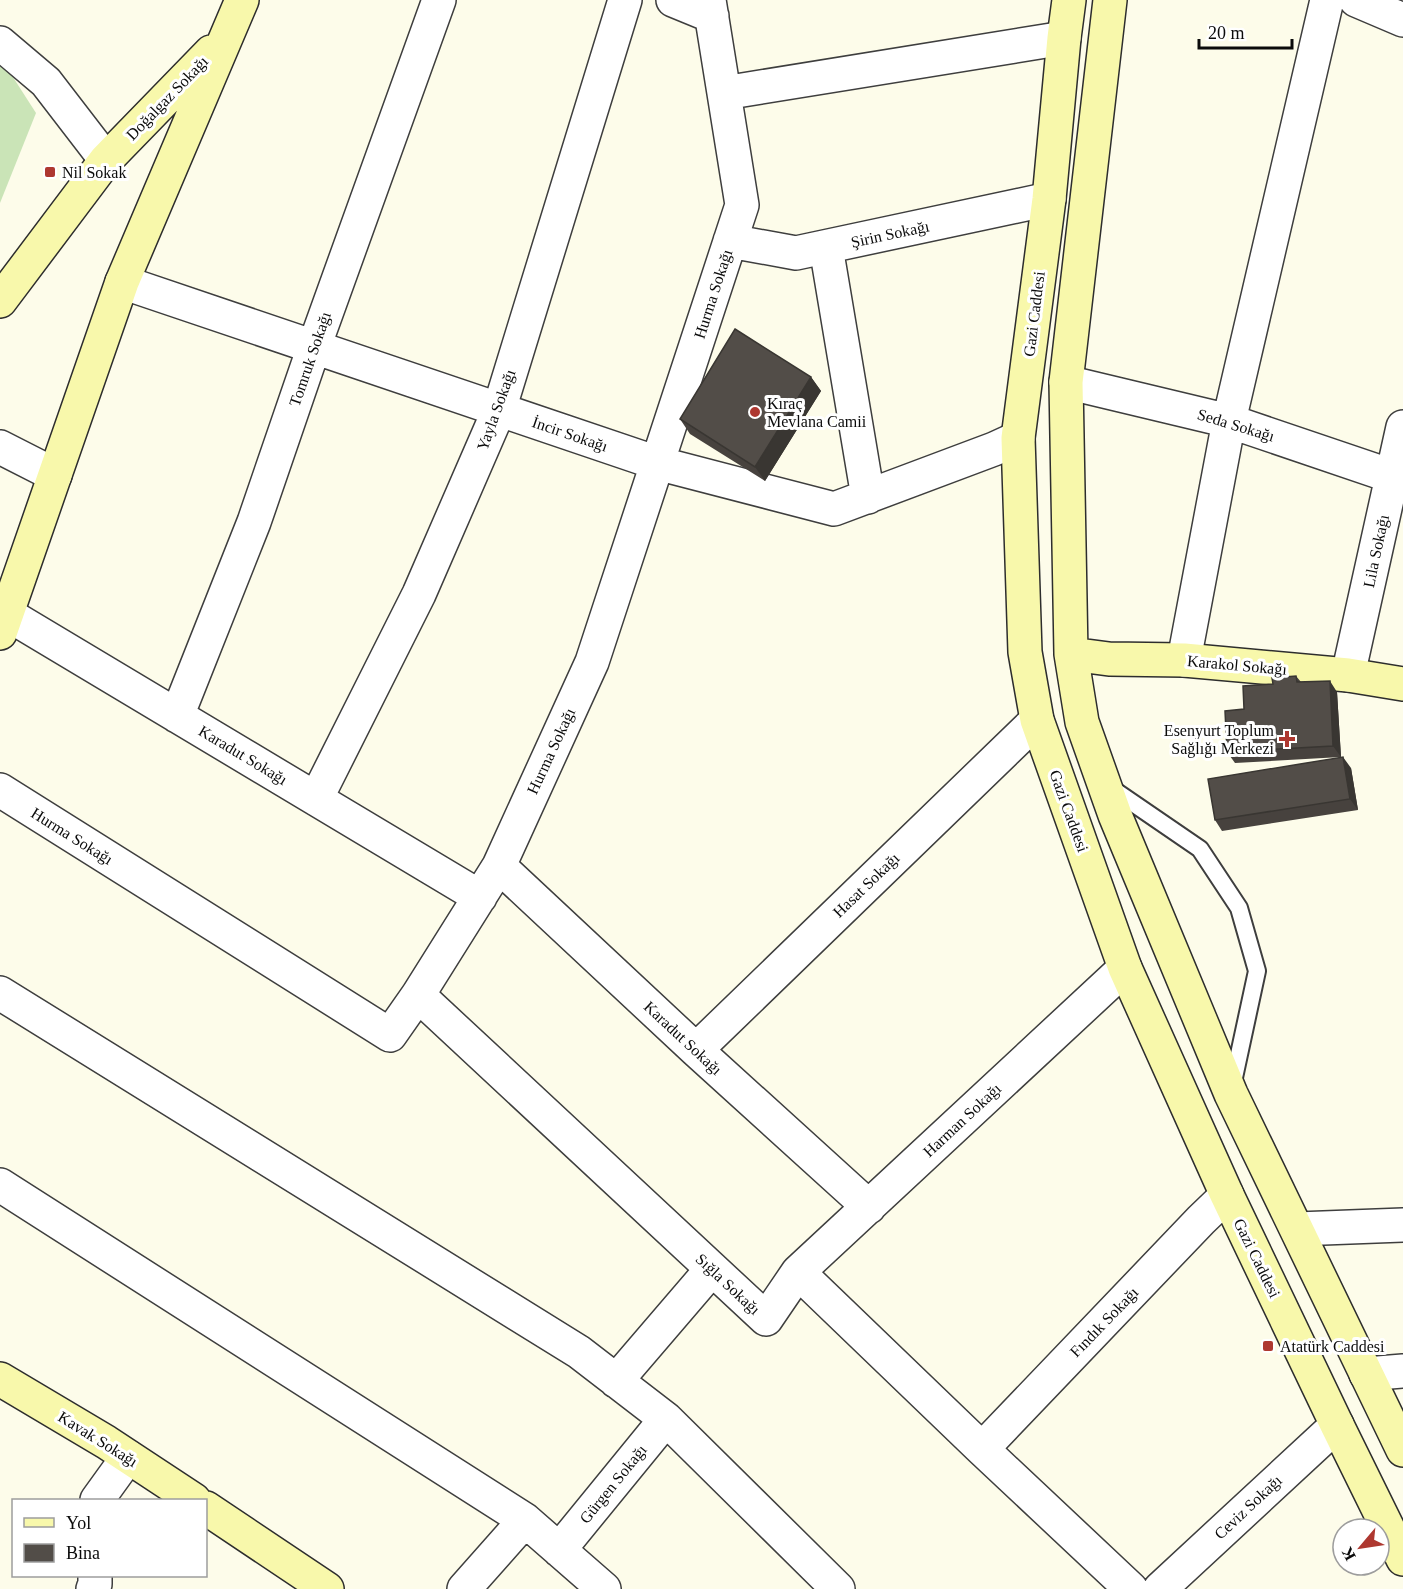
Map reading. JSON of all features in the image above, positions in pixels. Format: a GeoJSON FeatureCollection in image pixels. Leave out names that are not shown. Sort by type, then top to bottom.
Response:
{"type":"FeatureCollection","features":[{"type":"Feature","properties":{"kind":"main road"},"geometry":{"type":"LineString","coordinates":[[3,624],[122,282],[242,0]]}},
{"type":"Feature","properties":{"kind":"main road","name":"Gazi Caddesi"},"geometry":{"type":"LineString","coordinates":[[1069,0],[1049,199],[1018,438],[1025,652],[1037,720],[1125,968],[1227,1195],[1403,1559]]}},
{"type":"Feature","properties":{"kind":"main road"},"geometry":{"type":"LineString","coordinates":[[1110,0],[1066,382],[1071,654],[1082,722],[1115,815],[1231,1094],[1403,1450]]}},
{"type":"Feature","properties":{"kind":"main road","name":"Doğalgaz Sokağı"},"geometry":{"type":"LineString","coordinates":[[0,300],[106,160],[225,38]]}},
{"type":"Feature","properties":{"kind":"main road","name":"Karakol Sokağı"},"geometry":{"type":"LineString","coordinates":[[1071,654],[1109,659],[1184,660],[1348,675],[1403,684]]}},
{"type":"Feature","properties":{"kind":"main road","name":"Kavak Sokağı"},"geometry":{"type":"LineString","coordinates":[[0,1380],[128,1457],[192,1499]]}},
{"type":"Feature","properties":{"kind":"main road"},"geometry":{"type":"LineString","coordinates":[[207,1509],[327,1589]]}},
{"type":"Feature","properties":{"kind":"street","name":"Tomruk Sokağı"},"geometry":{"type":"LineString","coordinates":[[177,716],[254,522],[314,347],[439,0]]}},
{"type":"Feature","properties":{"kind":"street","name":"Yayla Sokağı"},"geometry":{"type":"LineString","coordinates":[[316,800],[419,594],[499,410],[625,0]]}},
{"type":"Feature","properties":{"kind":"street"},"geometry":{"type":"LineString","coordinates":[[673,0],[710,8]]}},
{"type":"Feature","properties":{"kind":"street"},"geometry":{"type":"LineString","coordinates":[[1184,660],[1230,421],[1327,0]]}},
{"type":"Feature","properties":{"kind":"street"},"geometry":{"type":"LineString","coordinates":[[1356,0],[1403,20]]}},
{"type":"Feature","properties":{"kind":"street","name":"Hurma Sokağı"},"geometry":{"type":"LineString","coordinates":[[0,790],[390,1035],[418,995],[498,866],[592,662],[742,205],[710,8]]}},
{"type":"Feature","properties":{"kind":"street"},"geometry":{"type":"LineString","coordinates":[[724,93],[1064,38]]}},
{"type":"Feature","properties":{"kind":"street"},"geometry":{"type":"LineString","coordinates":[[0,43],[46,82],[106,160]]}},
{"type":"Feature","properties":{"kind":"street","name":"Şirin Sokağı"},"geometry":{"type":"LineString","coordinates":[[730,241],[796,253],[1049,199]]}},
{"type":"Feature","properties":{"kind":"street"},"geometry":{"type":"LineString","coordinates":[[826,247],[868,497]]}},
{"type":"Feature","properties":{"kind":"street","name":"İncir Sokağı"},"geometry":{"type":"LineString","coordinates":[[122,282],[657,463],[834,509],[1018,438]]}},
{"type":"Feature","properties":{"kind":"street","name":"Seda Sokağı"},"geometry":{"type":"LineString","coordinates":[[1066,382],[1230,421],[1397,478]]}},
{"type":"Feature","properties":{"kind":"street","name":"Lila Sokağı"},"geometry":{"type":"LineString","coordinates":[[1348,675],[1397,478],[1403,427]]}},
{"type":"Feature","properties":{"kind":"street"},"geometry":{"type":"LineString","coordinates":[[0,447],[54,475]]}},
{"type":"Feature","properties":{"kind":"street","name":"Karadut Sokağı"},"geometry":{"type":"LineString","coordinates":[[3,624],[177,716],[480,897]]}},
{"type":"Feature","properties":{"kind":"street","name":"Hasat Sokağı"},"geometry":{"type":"LineString","coordinates":[[696,1050],[1037,720]]}},
{"type":"Feature","properties":{"kind":"street","name":"Karadut Sokağı"},"geometry":{"type":"LineString","coordinates":[[498,866],[869,1207]]}},
{"type":"Feature","properties":{"kind":"street","name":"Harman Sokağı"},"geometry":{"type":"LineString","coordinates":[[798,1272],[1125,968]]}},
{"type":"Feature","properties":{"kind":"street"},"geometry":{"type":"LineString","coordinates":[[0,993],[579,1352],[666,1419],[838,1589]]}},
{"type":"Feature","properties":{"kind":"street","name":"Sığla Sokağı"},"geometry":{"type":"LineString","coordinates":[[418,995],[766,1319],[798,1272]]}},
{"type":"Feature","properties":{"kind":"street"},"geometry":{"type":"LineString","coordinates":[[0,1185],[525,1520],[604,1589]]}},
{"type":"Feature","properties":{"kind":"street","name":"Fındık Sokağı"},"geometry":{"type":"LineString","coordinates":[[982,1449],[1227,1195]]}},
{"type":"Feature","properties":{"kind":"street"},"geometry":{"type":"LineString","coordinates":[[1297,1229],[1403,1225]]}},
{"type":"Feature","properties":{"kind":"street"},"geometry":{"type":"LineString","coordinates":[[616,1381],[712,1269]]}},
{"type":"Feature","properties":{"kind":"street"},"geometry":{"type":"LineString","coordinates":[[798,1272],[1131,1589]]}},
{"type":"Feature","properties":{"kind":"street"},"geometry":{"type":"LineString","coordinates":[[1366,1374],[1403,1371]]}},
{"type":"Feature","properties":{"kind":"street","name":"Gürgen Sokağı"},"geometry":{"type":"LineString","coordinates":[[559,1550],[666,1419]]}},
{"type":"Feature","properties":{"kind":"street","name":"Ceviz Sokağı"},"geometry":{"type":"LineString","coordinates":[[1160,1589],[1337,1425]]}},
{"type":"Feature","properties":{"kind":"street"},"geometry":{"type":"LineString","coordinates":[[98,1499],[128,1457]]}},
{"type":"Feature","properties":{"kind":"street"},"geometry":{"type":"LineString","coordinates":[[464,1589],[525,1520]]}},
{"type":"Feature","properties":{"kind":"lane"},"geometry":{"type":"LineString","coordinates":[[1105,784],[1200,849],[1239,908],[1257,971],[1231,1094]]}},
{"type":"Feature","properties":{"kind":"green space"},"geometry":{"type":"Polygon","coordinates":[[[0,57],[36,113],[0,203],[0,57]]]}},
{"type":"Feature","properties":{"kind":"building","name":"Kıraç Mevlana Camii"},"geometry":{"type":"Polygon","coordinates":[[[735,329],[811,377],[755,467],[680,419],[735,329]]]}},
{"type":"Feature","properties":{"kind":"building","name":"Esenyurt Toplum Sağlığı Merkezi"},"geometry":{"type":"Polygon","coordinates":[[[1296,676],[1297,682],[1330,681],[1333,746],[1227,752],[1225,711],[1244,709],[1243,686],[1273,684],[1272,678],[1296,676]]]}},
{"type":"Feature","properties":{"kind":"building"},"geometry":{"type":"Polygon","coordinates":[[[1343,757],[1350,799],[1215,820],[1208,779],[1343,757]]]}},
{"type":"Feature","properties":{"kind":"place","name":"Nil Sokak"},"geometry":{"type":"Point","coordinates":[50,172]}},
{"type":"Feature","properties":{"kind":"place","name":"Kıraç Mevlana Camii"},"geometry":{"type":"Point","coordinates":[755,412]}},
{"type":"Feature","properties":{"kind":"place","name":"Esenyurt Toplum Sağlığı Merkezi"},"geometry":{"type":"Point","coordinates":[1287,739]}},
{"type":"Feature","properties":{"kind":"place","name":"Atatürk Caddesi"},"geometry":{"type":"Point","coordinates":[1268,1346]}}]}
